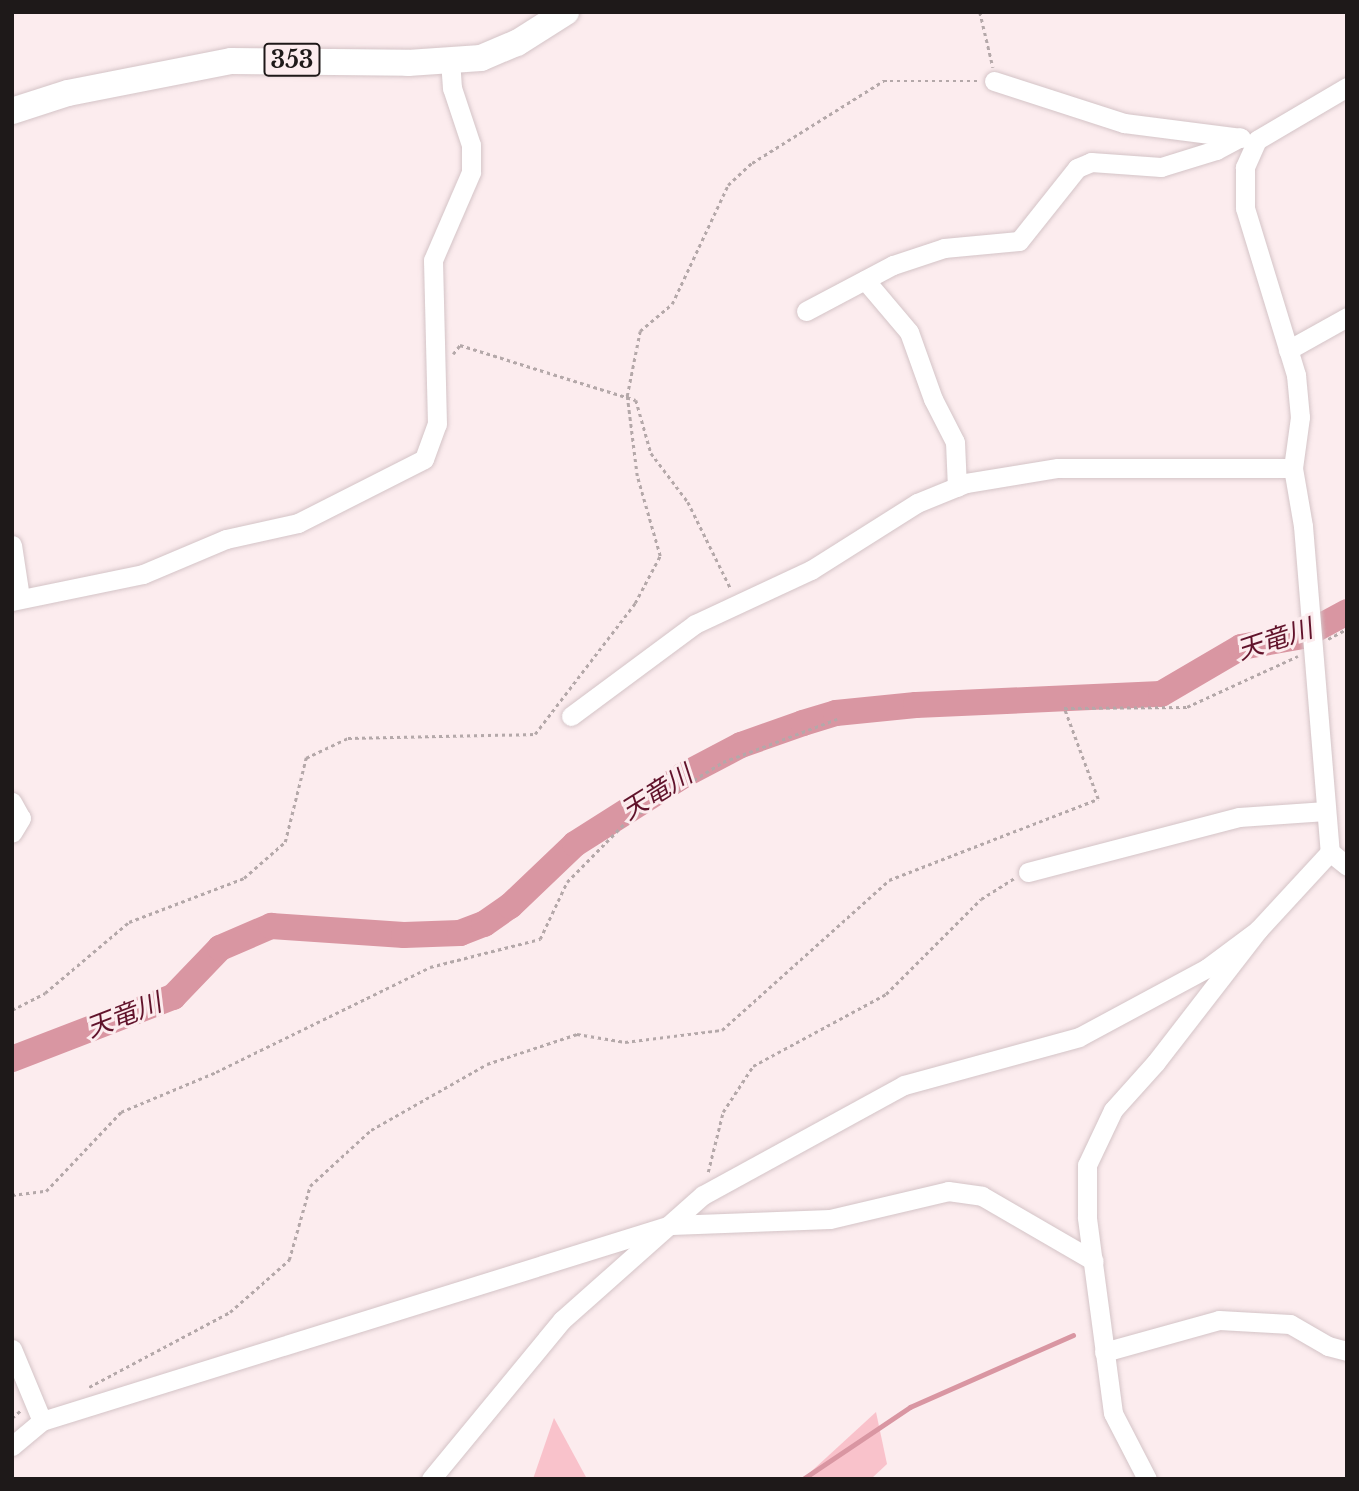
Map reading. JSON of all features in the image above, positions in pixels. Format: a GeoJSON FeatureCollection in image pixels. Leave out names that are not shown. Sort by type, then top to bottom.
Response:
{"type":"FeatureCollection","features":[{"type":"Feature","properties":{"kind":"highway","name":"353"},"geometry":{"type":"LineString","coordinates":[[12,111],[68,93],[231,61],[450,61],[497,52],[566,12]]}},
{"type":"Feature","properties":{"kind":"street"},"geometry":{"type":"LineString","coordinates":[[12,545],[16,599],[143,574],[226,539],[298,523],[424,459],[437,424],[433,260],[467,183],[472,160],[452,88],[450,61]]}},
{"type":"Feature","properties":{"kind":"street"},"geometry":{"type":"LineString","coordinates":[[995,81],[1124,123],[1248,138]]}},
{"type":"Feature","properties":{"kind":"street"},"geometry":{"type":"LineString","coordinates":[[806,311],[864,280],[944,248],[1019,241],[1077,168],[1091,162],[1161,167],[1248,138],[1347,87]]}},
{"type":"Feature","properties":{"kind":"street"},"geometry":{"type":"LineString","coordinates":[[431,1479],[562,1320],[703,1195],[904,1085],[1079,1037],[1208,968],[1341,861],[1326,811],[1310,646],[1303,526],[1293,468],[1300,418],[1296,375],[1245,208],[1248,138]]}},
{"type":"Feature","properties":{"kind":"street"},"geometry":{"type":"LineString","coordinates":[[864,280],[909,332],[933,400],[956,442],[957,487]]}},
{"type":"Feature","properties":{"kind":"street"},"geometry":{"type":"LineString","coordinates":[[1288,349],[1347,317]]}},
{"type":"Feature","properties":{"kind":"street"},"geometry":{"type":"LineString","coordinates":[[571,716],[695,624],[741,605],[821,565],[917,503],[957,487],[1015,472],[1058,468],[1293,468]]}},
{"type":"Feature","properties":{"kind":"street"},"geometry":{"type":"LineString","coordinates":[[12,802],[20,818],[12,833]]}},
{"type":"Feature","properties":{"kind":"street"},"geometry":{"type":"LineString","coordinates":[[1028,872],[1239,817],[1326,811]]}},
{"type":"Feature","properties":{"kind":"street"},"geometry":{"type":"LineString","coordinates":[[1147,1479],[1113,1413],[1087,1217],[1087,1165],[1113,1110],[1156,1062],[1258,930]]}},
{"type":"Feature","properties":{"kind":"street"},"geometry":{"type":"LineString","coordinates":[[12,1446],[42,1421],[484,1287],[671,1224],[830,1219],[948,1191],[982,1196],[1094,1261]]}},
{"type":"Feature","properties":{"kind":"street"},"geometry":{"type":"LineString","coordinates":[[1104,1352],[1219,1320],[1290,1324],[1328,1346],[1347,1351]]}},
{"type":"Feature","properties":{"kind":"street"},"geometry":{"type":"LineString","coordinates":[[12,1349],[42,1421]]}},
{"type":"Feature","properties":{"kind":"path"},"geometry":{"type":"LineString","coordinates":[[12,1010],[45,993],[129,922],[244,878],[285,842],[306,758],[348,738],[535,734],[635,603],[660,556],[637,476],[627,396],[640,331],[672,304],[728,185],[752,163],[883,81],[995,81],[980,12]]}},
{"type":"Feature","properties":{"kind":"path"},"geometry":{"type":"LineString","coordinates":[[449,359],[460,345],[636,400],[651,453],[688,502],[741,605]]}},
{"type":"Feature","properties":{"kind":"path"},"geometry":{"type":"LineString","coordinates":[[85,1389],[230,1312],[289,1260],[310,1186],[371,1130],[487,1064],[577,1034],[625,1042],[722,1030],[888,880],[1098,799],[1064,708],[1188,707],[1347,629]]}},
{"type":"Feature","properties":{"kind":"path"},"geometry":{"type":"LineString","coordinates":[[12,1195],[46,1191],[121,1112],[216,1072],[430,967],[540,939],[567,882],[628,820],[723,762],[836,719]]}},
{"type":"Feature","properties":{"kind":"path"},"geometry":{"type":"LineString","coordinates":[[703,1195],[723,1112],[753,1066],[886,994],[991,890],[1028,872]]}},
{"type":"Feature","properties":{"kind":"shaded area"},"geometry":{"type":"Polygon","coordinates":[[[876,1412],[887,1464],[871,1479],[803,1479],[876,1412]]]}},
{"type":"Feature","properties":{"kind":"shaded area"},"geometry":{"type":"Polygon","coordinates":[[[554,1418],[587,1479],[533,1479],[554,1418]]]}},
{"type":"Feature","properties":{"kind":"waterway","name":"天竜川"},"geometry":{"type":"LineString","coordinates":[[12,1059],[173,997],[220,948],[271,926],[404,935],[460,933],[484,924],[510,906],[575,844],[682,776],[741,745],[803,723],[836,713],[916,705],[1161,694],[1241,647],[1303,636],[1347,612]]}},
{"type":"Feature","properties":{"kind":"waterway"},"geometry":{"type":"LineString","coordinates":[[803,1479],[910,1407],[1073,1335]]}}]}
